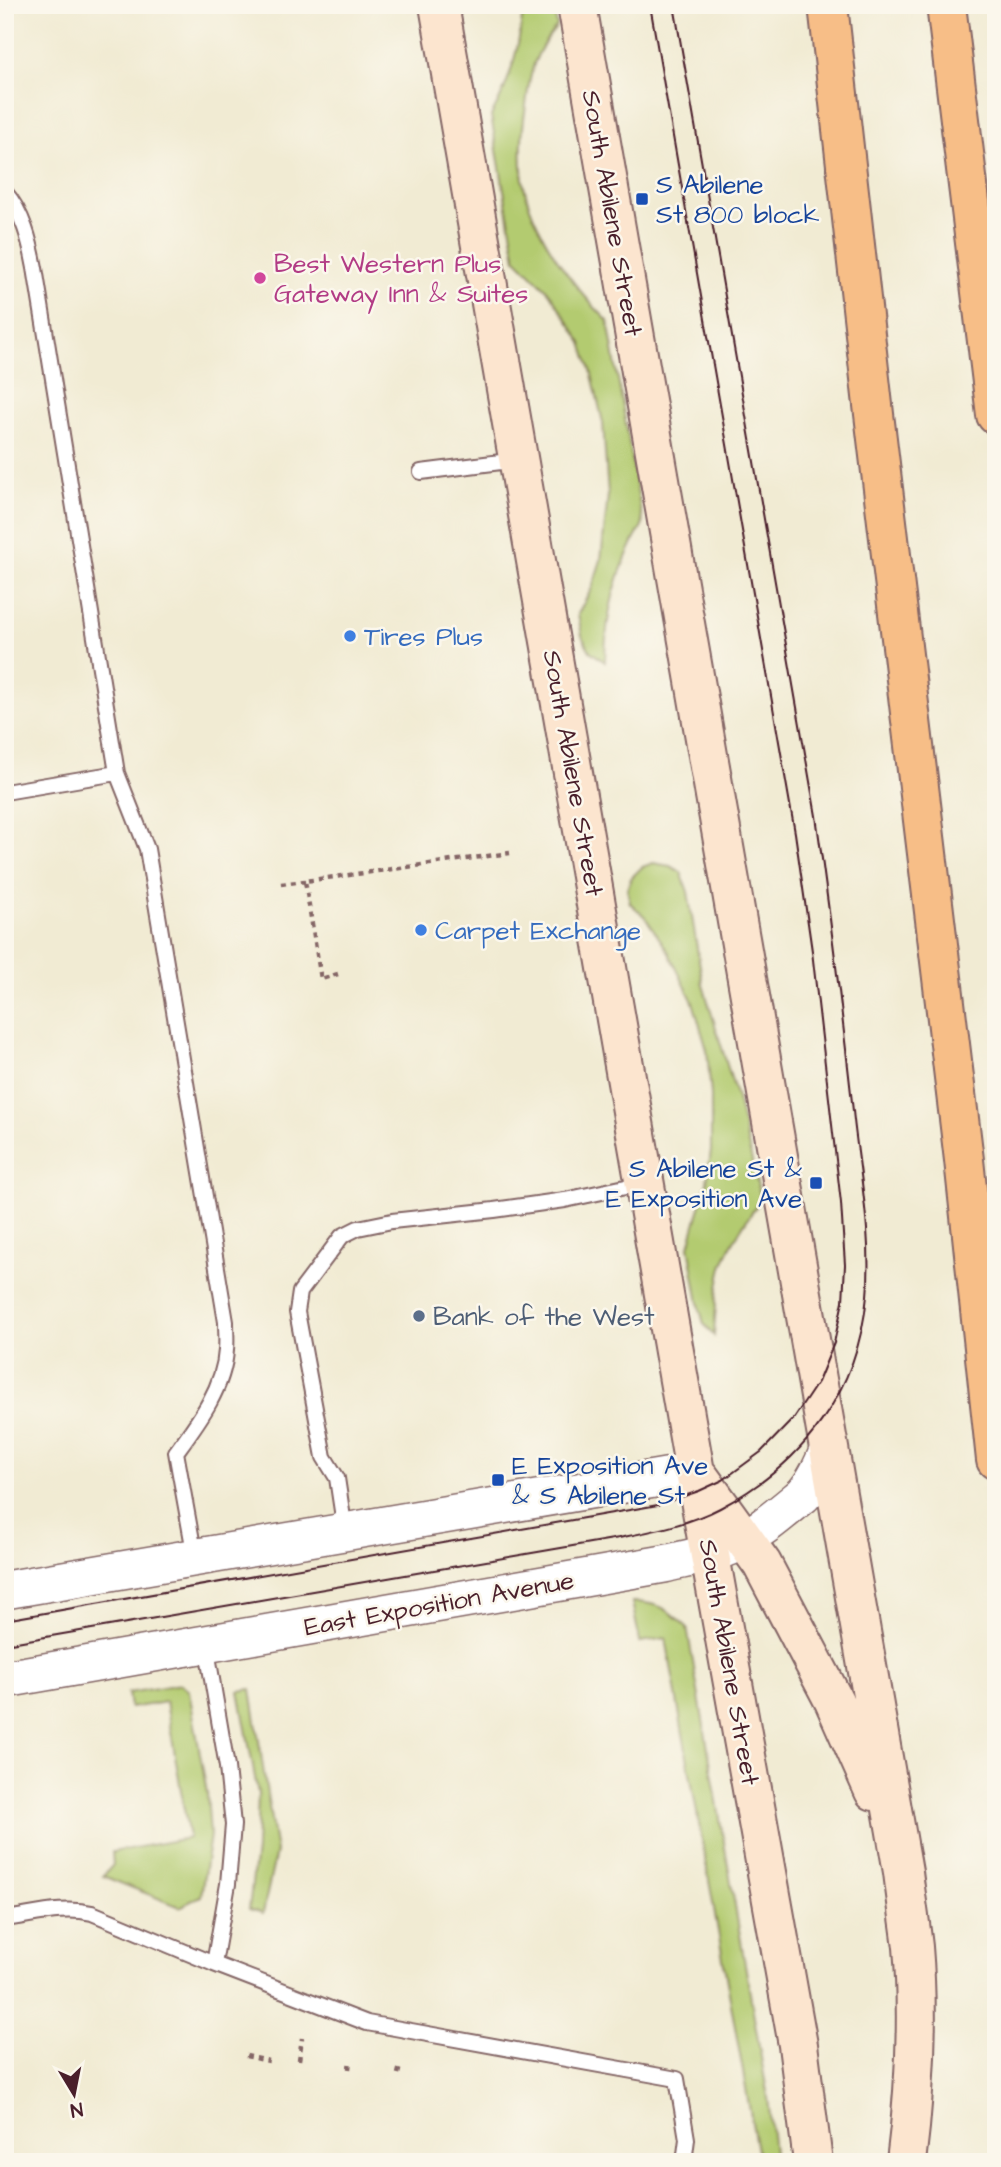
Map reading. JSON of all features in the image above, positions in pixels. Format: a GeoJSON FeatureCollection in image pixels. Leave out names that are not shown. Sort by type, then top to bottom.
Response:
{"type":"FeatureCollection","features":[{"type":"Feature","properties":{"kind":"highway"},"geometry":{"type":"LineString","coordinates":[[828,5],[874,414],[969,1198],[996,1460]]}},
{"type":"Feature","properties":{"kind":"highway"},"geometry":{"type":"LineString","coordinates":[[946,5],[996,415]]}},
{"type":"Feature","properties":{"kind":"main road","name":"South Abilene Street"},"geometry":{"type":"LineString","coordinates":[[439,5],[695,1472],[798,2045],[813,2162]]}},
{"type":"Feature","properties":{"kind":"main road","name":"South Abilene Street"},"geometry":{"type":"LineString","coordinates":[[577,5],[903,1872],[913,1948],[916,2030],[912,2115],[906,2162]]}},
{"type":"Feature","properties":{"kind":"main road"},"geometry":{"type":"LineString","coordinates":[[695,1472],[745,1538],[794,1621],[866,1769],[903,1872]]}},
{"type":"Feature","properties":{"kind":"street","name":"East Exposition Avenue"},"geometry":{"type":"LineString","coordinates":[[5,1679],[637,1569],[710,1553],[745,1538],[803,1496],[822,1468],[829,1449]]}},
{"type":"Feature","properties":{"kind":"street"},"geometry":{"type":"LineString","coordinates":[[5,1590],[695,1472]]}},
{"type":"Feature","properties":{"kind":"lane"},"geometry":{"type":"LineString","coordinates":[[5,192],[13,201],[30,242],[117,773],[146,849],[226,1322],[226,1352],[218,1384],[203,1415],[176,1452],[195,1558]]}},
{"type":"Feature","properties":{"kind":"lane"},"geometry":{"type":"LineString","coordinates":[[421,472],[519,460]]}},
{"type":"Feature","properties":{"kind":"lane"},"geometry":{"type":"LineString","coordinates":[[5,792],[117,773]]}},
{"type":"Feature","properties":{"kind":"lane"},"geometry":{"type":"LineString","coordinates":[[345,1532],[337,1478],[324,1457],[297,1312],[300,1293],[342,1236],[358,1228],[391,1221],[565,1200],[646,1182]]}},
{"type":"Feature","properties":{"kind":"lane"},"geometry":{"type":"LineString","coordinates":[[206,1644],[227,1767],[233,1825],[228,1884],[214,1964]]}},
{"type":"Feature","properties":{"kind":"lane"},"geometry":{"type":"LineString","coordinates":[[5,1919],[61,1909],[78,1909],[367,2023],[677,2079],[687,2138],[684,2162]]}},
{"type":"Feature","properties":{"kind":"path"},"geometry":{"type":"LineString","coordinates":[[281,884],[510,853]]}},
{"type":"Feature","properties":{"kind":"path"},"geometry":{"type":"LineString","coordinates":[[305,881],[321,979],[338,974]]}},
{"type":"Feature","properties":{"kind":"path"},"geometry":{"type":"LineString","coordinates":[[299,2060],[302,2038]]}},
{"type":"Feature","properties":{"kind":"path"},"geometry":{"type":"LineString","coordinates":[[246,2056],[269,2061]]}},
{"type":"Feature","properties":{"kind":"path"},"geometry":{"type":"LineString","coordinates":[[349,2069],[350,2059]]}},
{"type":"Feature","properties":{"kind":"path"},"geometry":{"type":"LineString","coordinates":[[398,2074],[400,2066]]}},
{"type":"Feature","properties":{"kind":"green space"},"geometry":{"type":"Polygon","coordinates":[[[523,5],[553,5],[557,26],[538,54],[529,82],[522,152],[527,199],[555,256],[581,292],[608,321],[643,524],[620,573],[610,608],[605,662],[590,651],[582,636],[578,614],[592,588],[601,560],[608,495],[603,423],[582,343],[549,292],[516,259],[491,116],[504,90],[513,62],[523,5]]]}},
{"type":"Feature","properties":{"kind":"green space"},"geometry":{"type":"Polygon","coordinates":[[[653,863],[670,866],[681,872],[688,892],[703,985],[737,1098],[761,1199],[738,1234],[724,1262],[719,1279],[714,1336],[704,1324],[689,1246],[707,1182],[711,1150],[711,1095],[707,1050],[693,1002],[668,951],[645,917],[630,903],[627,889],[631,878],[642,867],[653,863]]]}},
{"type":"Feature","properties":{"kind":"green space"},"geometry":{"type":"Polygon","coordinates":[[[632,1602],[662,1608],[687,1627],[768,2098],[775,2162],[759,2162],[666,1638],[640,1642],[632,1602]]]}},
{"type":"Feature","properties":{"kind":"green space"},"geometry":{"type":"Polygon","coordinates":[[[180,1684],[189,1691],[207,1793],[210,1835],[201,1896],[180,1907],[103,1876],[113,1865],[112,1852],[189,1838],[166,1702],[130,1708],[128,1693],[180,1684]]]}},
{"type":"Feature","properties":{"kind":"green space"},"geometry":{"type":"Polygon","coordinates":[[[251,1689],[276,1852],[263,1913],[249,1909],[256,1850],[258,1794],[239,1691],[251,1689]]]}},
{"type":"Feature","properties":{"kind":"tram line"},"geometry":{"type":"LineString","coordinates":[[5,1620],[658,1505],[723,1480],[761,1452],[794,1418],[818,1382],[834,1343],[843,1301],[845,1265],[841,1203],[812,951],[795,833],[650,5]]}},
{"type":"Feature","properties":{"kind":"tram line"},"geometry":{"type":"LineString","coordinates":[[5,1644],[619,1538],[684,1523],[720,1508],[777,1470],[801,1447],[822,1421],[839,1393],[852,1363],[862,1331],[867,1296],[868,1250],[826,890],[816,816],[674,5]]}},
{"type":"Feature","properties":{"kind":"place","name":"S Abilene St 800 block"},"geometry":{"type":"Point","coordinates":[642,199]}},
{"type":"Feature","properties":{"kind":"place","name":"Best Western Plus Gateway Inn & Suites"},"geometry":{"type":"Point","coordinates":[260,278]}},
{"type":"Feature","properties":{"kind":"place","name":"Tires Plus"},"geometry":{"type":"Point","coordinates":[350,636]}},
{"type":"Feature","properties":{"kind":"place","name":"Carpet Exchange"},"geometry":{"type":"Point","coordinates":[421,930]}},
{"type":"Feature","properties":{"kind":"place","name":"S Abilene St & E Exposition Ave"},"geometry":{"type":"Point","coordinates":[816,1183]}},
{"type":"Feature","properties":{"kind":"place","name":"Bank of the West"},"geometry":{"type":"Point","coordinates":[419,1316]}},
{"type":"Feature","properties":{"kind":"place","name":"E Exposition Ave & S Abilene St"},"geometry":{"type":"Point","coordinates":[498,1480]}}]}
